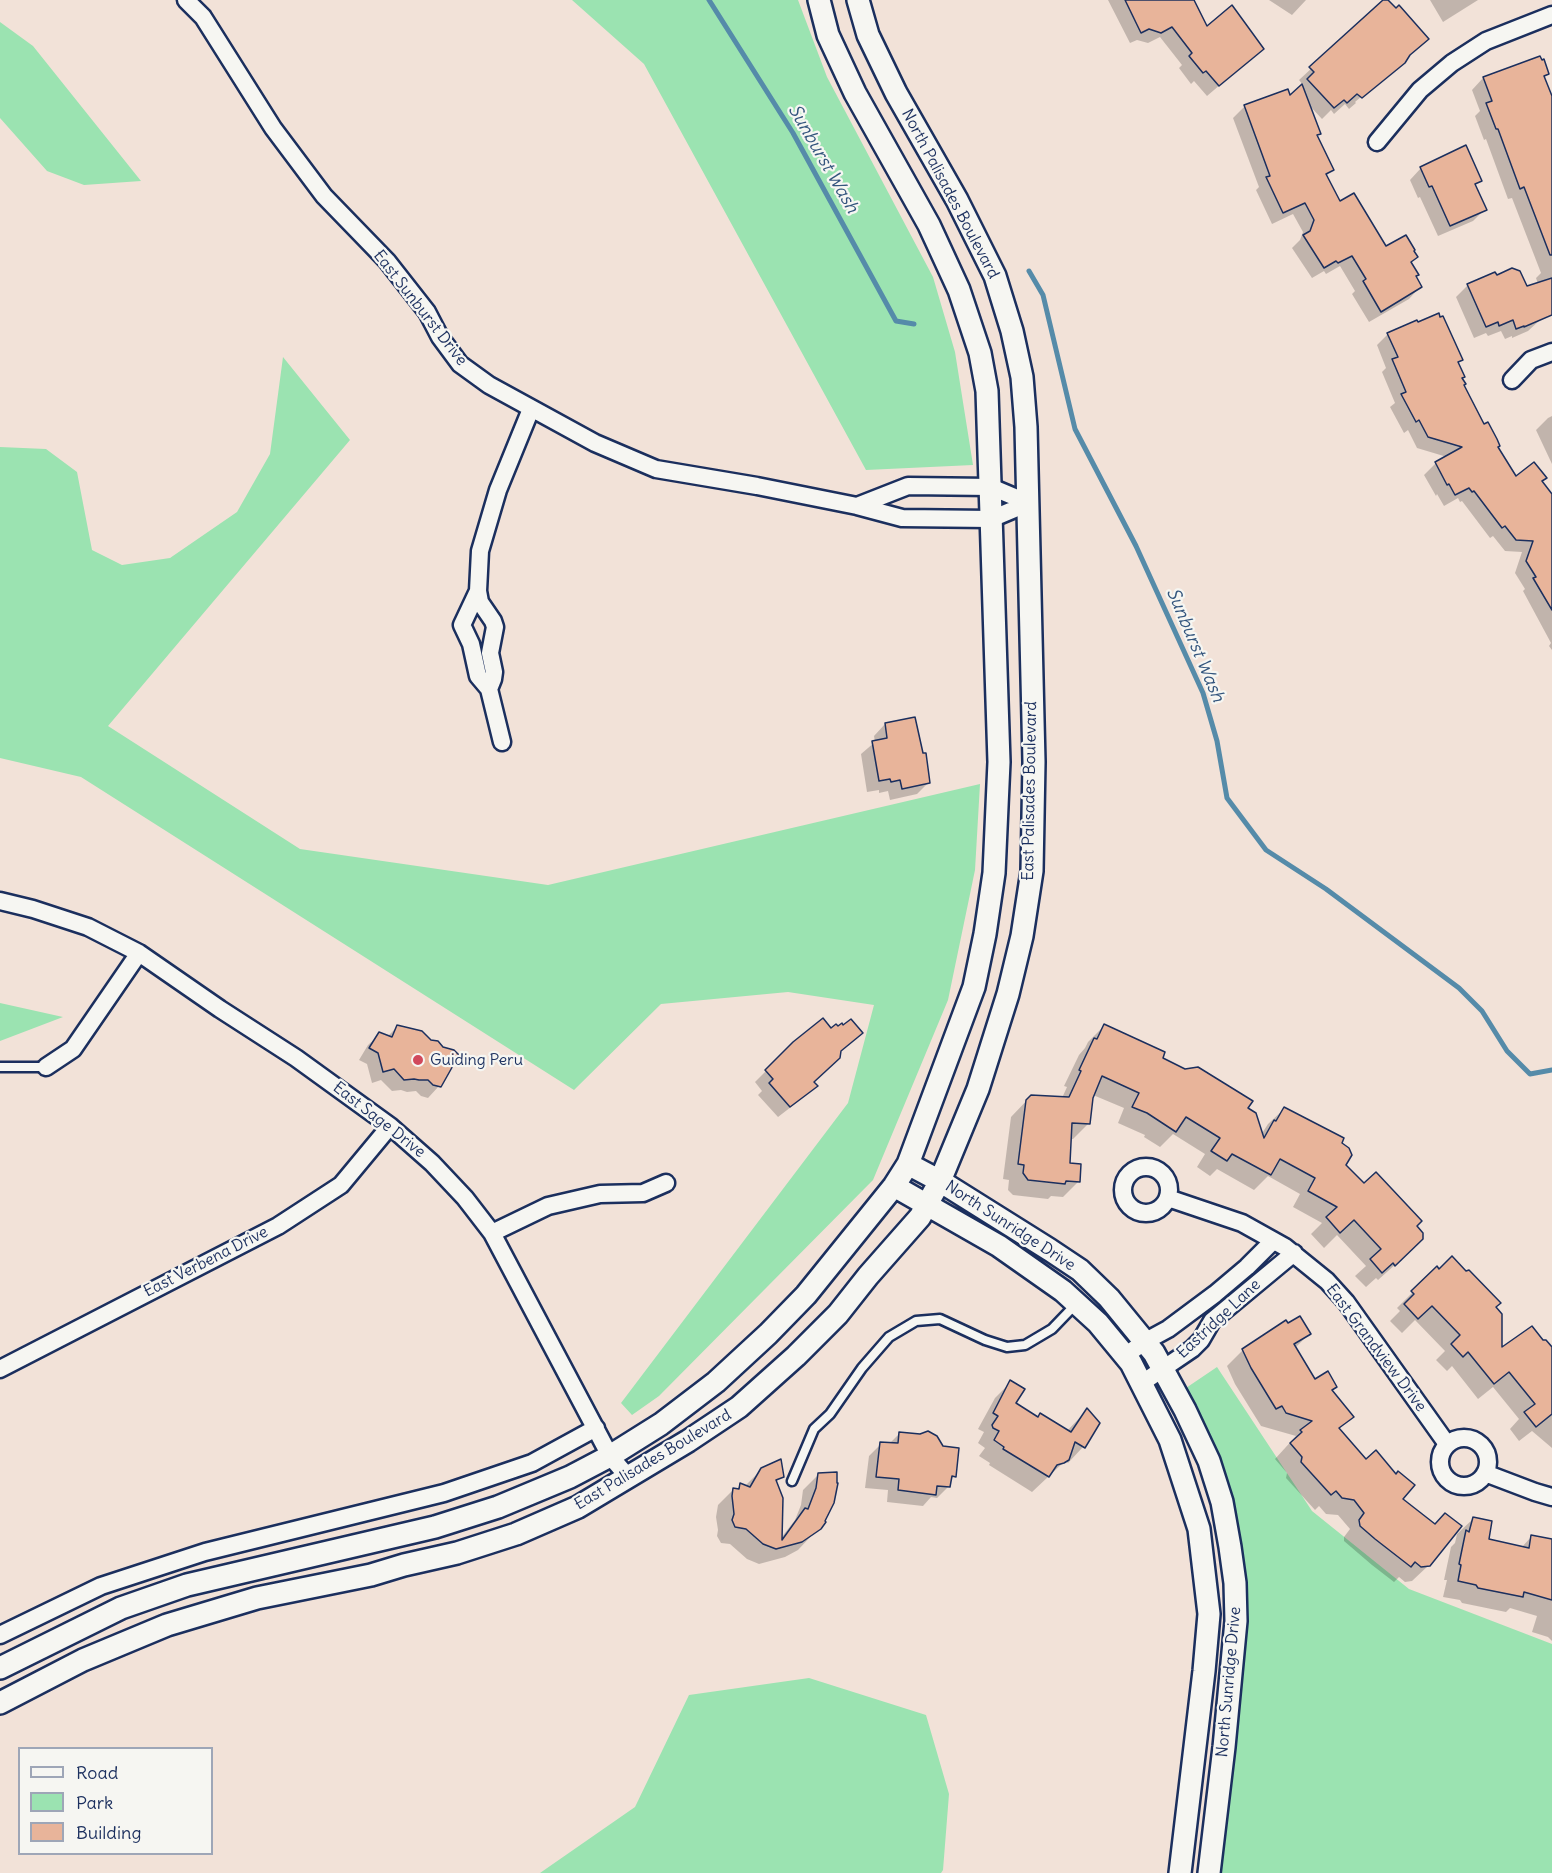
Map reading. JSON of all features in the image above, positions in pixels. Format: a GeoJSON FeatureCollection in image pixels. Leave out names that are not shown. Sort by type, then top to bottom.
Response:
{"type":"FeatureCollection","features":[{"type":"Feature","properties":{"kind":"street","name":"East Sunburst Drive"},"geometry":{"type":"LineString","coordinates":[[186,0],[203,16],[273,128],[324,196],[387,261],[427,312],[440,337],[460,364],[489,385],[595,443],[656,469],[858,506],[902,518],[991,519],[1029,503]]}},
{"type":"Feature","properties":{"kind":"street","name":"North Palisades Boulevard"},"geometry":{"type":"LineString","coordinates":[[819,0],[828,34],[855,93],[929,225],[959,290],[980,353],[987,391],[991,487]]}},
{"type":"Feature","properties":{"kind":"street","name":"North Palisades Boulevard"},"geometry":{"type":"LineString","coordinates":[[858,0],[868,35],[896,93],[957,200],[995,276],[1012,330],[1022,377],[1029,503]]}},
{"type":"Feature","properties":{"kind":"street"},"geometry":{"type":"LineString","coordinates":[[1377,142],[1420,90],[1452,63],[1486,42],[1552,15]]}},
{"type":"Feature","properties":{"kind":"street"},"geometry":{"type":"LineString","coordinates":[[1512,380],[1530,360],[1552,352]]}},
{"type":"Feature","properties":{"kind":"street"},"geometry":{"type":"LineString","coordinates":[[489,689],[494,672],[490,652],[495,627],[494,621],[480,602],[478,591],[480,551],[495,500],[531,409]]}},
{"type":"Feature","properties":{"kind":"street"},"geometry":{"type":"LineString","coordinates":[[858,506],[908,486],[991,487],[1029,503]]}},
{"type":"Feature","properties":{"kind":"street","name":"East Palisades Boulevard"},"geometry":{"type":"LineString","coordinates":[[0,1668],[121,1608],[187,1585],[435,1527],[498,1507],[570,1477],[610,1456],[670,1417],[716,1382],[806,1295],[894,1186],[908,1164],[974,987],[994,873],[999,762],[991,487]]}},
{"type":"Feature","properties":{"kind":"street","name":"East Palisades Boulevard"},"geometry":{"type":"LineString","coordinates":[[0,1703],[83,1660],[167,1625],[257,1598],[371,1575],[457,1553],[516,1534],[578,1507],[629,1478],[739,1407],[796,1356],[838,1314],[920,1217],[940,1181],[978,1089],[1008,994],[1022,936],[1032,872],[1034,762],[1030,649],[1029,503]]}},
{"type":"Feature","properties":{"kind":"street"},"geometry":{"type":"LineString","coordinates":[[478,591],[462,625],[471,644],[478,676],[489,689],[502,742]]}},
{"type":"Feature","properties":{"kind":"street","name":"East Sage Drive"},"geometry":{"type":"LineString","coordinates":[[0,901],[88,927],[138,953],[296,1058],[390,1126],[432,1163],[465,1198],[492,1233],[610,1456],[629,1478]]}},
{"type":"Feature","properties":{"kind":"street"},"geometry":{"type":"LineString","coordinates":[[46,1067],[73,1049],[138,953]]}},
{"type":"Feature","properties":{"kind":"street","name":"East Verbena Drive"},"geometry":{"type":"LineString","coordinates":[[0,1369],[278,1226],[341,1185],[390,1126]]}},
{"type":"Feature","properties":{"kind":"street","name":"North Sunridge Drive"},"geometry":{"type":"LineString","coordinates":[[908,1164],[940,1181],[1050,1250],[1080,1270],[1109,1298],[1154,1353],[1209,1461],[1222,1502],[1235,1583],[1236,1621],[1209,1873]]}},
{"type":"Feature","properties":{"kind":"street"},"geometry":{"type":"LineString","coordinates":[[492,1233],[548,1206],[600,1194],[643,1193],[666,1183]]}},
{"type":"Feature","properties":{"kind":"street","name":"North Sunridge Drive"},"geometry":{"type":"LineString","coordinates":[[894,1186],[999,1246],[1063,1291],[1098,1323],[1125,1356],[1142,1383],[1170,1440],[1189,1492],[1199,1529],[1209,1614],[1180,1873]]}},
{"type":"Feature","properties":{"kind":"street","name":"East Grandview Drive"},"geometry":{"type":"LineString","coordinates":[[1168,1198],[1242,1223],[1294,1254],[1327,1281],[1346,1302],[1447,1444]]}},
{"type":"Feature","properties":{"kind":"street","name":"Eastridge Lane"},"geometry":{"type":"LineString","coordinates":[[1125,1356],[1168,1329],[1215,1294],[1273,1241]]}},
{"type":"Feature","properties":{"kind":"street","name":"Eastridge Lane"},"geometry":{"type":"LineString","coordinates":[[1142,1383],[1192,1349],[1201,1340],[1212,1321],[1294,1254]]}},
{"type":"Feature","properties":{"kind":"street"},"geometry":{"type":"LineString","coordinates":[[0,1635],[101,1586],[205,1552],[444,1493],[532,1463],[596,1428]]}},
{"type":"Feature","properties":{"kind":"street"},"geometry":{"type":"LineString","coordinates":[[1468,1438],[1481,1445],[1488,1459],[1485,1473],[1480,1480],[1465,1486],[1449,1481],[1440,1467],[1442,1451],[1447,1444],[1453,1440],[1468,1438]]}},
{"type":"Feature","properties":{"kind":"street"},"geometry":{"type":"LineString","coordinates":[[1485,1473],[1552,1497]]}},
{"type":"Feature","properties":{"kind":"lane"},"geometry":{"type":"LineString","coordinates":[[0,1067],[46,1067]]}},
{"type":"Feature","properties":{"kind":"lane"},"geometry":{"type":"LineString","coordinates":[[792,1481],[814,1429],[830,1414],[862,1368],[889,1337],[916,1321],[940,1319],[985,1340],[1007,1347],[1025,1345],[1052,1329],[1076,1304]]}},
{"type":"Feature","properties":{"kind":"green space"},"geometry":{"type":"Polygon","coordinates":[[[572,0],[798,0],[827,77],[933,277],[955,352],[973,465],[866,470],[644,64],[572,0]]]}},
{"type":"Feature","properties":{"kind":"green space"},"geometry":{"type":"Polygon","coordinates":[[[0,22],[33,46],[141,181],[84,185],[47,171],[0,118],[0,22]]]}},
{"type":"Feature","properties":{"kind":"green space"},"geometry":{"type":"Polygon","coordinates":[[[283,357],[350,440],[108,726],[300,849],[548,885],[980,784],[975,870],[948,1000],[873,1180],[659,1396],[632,1415],[621,1403],[848,1103],[874,1005],[788,992],[661,1004],[574,1090],[81,777],[0,758],[0,447],[46,449],[77,472],[92,550],[122,565],[170,558],[237,512],[270,454],[283,357]]]}},
{"type":"Feature","properties":{"kind":"green space"},"geometry":{"type":"Polygon","coordinates":[[[0,1003],[63,1017],[0,1041],[0,1003]]]}},
{"type":"Feature","properties":{"kind":"green space"},"geometry":{"type":"Polygon","coordinates":[[[1217,1367],[1312,1511],[1409,1589],[1552,1644],[1552,1873],[1217,1873],[1243,1620],[1183,1390],[1217,1367]]]}},
{"type":"Feature","properties":{"kind":"green space"},"geometry":{"type":"Polygon","coordinates":[[[809,1678],[926,1715],[949,1794],[941,1873],[540,1873],[635,1807],[689,1695],[809,1678]]]}},
{"type":"Feature","properties":{"kind":"building"},"geometry":{"type":"Polygon","coordinates":[[[1125,0],[1194,0],[1207,26],[1232,5],[1264,49],[1219,86],[1206,71],[1203,73],[1189,56],[1192,53],[1172,27],[1161,33],[1149,29],[1141,33],[1125,0]]]}},
{"type":"Feature","properties":{"kind":"building"},"geometry":{"type":"Polygon","coordinates":[[[1383,0],[1388,0],[1396,8],[1399,5],[1429,39],[1410,55],[1405,63],[1362,98],[1357,94],[1347,103],[1344,100],[1334,108],[1307,79],[1314,72],[1309,67],[1383,0]]]}},
{"type":"Feature","properties":{"kind":"building"},"geometry":{"type":"Polygon","coordinates":[[[1540,56],[1542,60],[1544,59],[1549,74],[1544,76],[1552,96],[1552,255],[1550,255],[1524,187],[1520,189],[1498,129],[1496,129],[1486,103],[1492,101],[1483,77],[1540,56]]]}},
{"type":"Feature","properties":{"kind":"building"},"geometry":{"type":"Polygon","coordinates":[[[1302,84],[1321,134],[1317,135],[1334,170],[1326,174],[1340,201],[1354,193],[1386,246],[1406,235],[1418,257],[1411,262],[1419,275],[1416,276],[1422,287],[1381,312],[1363,281],[1366,279],[1352,256],[1324,268],[1303,235],[1310,231],[1314,220],[1305,203],[1283,213],[1266,177],[1270,176],[1244,105],[1288,89],[1290,95],[1302,84]]]}},
{"type":"Feature","properties":{"kind":"building"},"geometry":{"type":"Polygon","coordinates":[[[1466,145],[1482,181],[1475,184],[1487,210],[1450,226],[1432,186],[1429,187],[1420,167],[1466,145]]]}},
{"type":"Feature","properties":{"kind":"building"},"geometry":{"type":"Polygon","coordinates":[[[1512,268],[1520,271],[1527,286],[1552,278],[1552,315],[1516,329],[1513,320],[1499,326],[1498,322],[1486,327],[1467,284],[1495,272],[1497,275],[1512,268]]]}},
{"type":"Feature","properties":{"kind":"building"},"geometry":{"type":"Polygon","coordinates":[[[1439,313],[1440,317],[1443,316],[1463,360],[1458,362],[1465,377],[1462,378],[1466,384],[1464,385],[1484,424],[1488,422],[1500,446],[1498,447],[1516,476],[1534,462],[1547,478],[1542,481],[1552,494],[1552,610],[1526,561],[1533,541],[1516,540],[1505,526],[1502,528],[1474,491],[1472,492],[1469,488],[1455,495],[1435,462],[1462,447],[1428,437],[1419,420],[1416,422],[1401,394],[1406,392],[1392,359],[1398,357],[1387,333],[1439,313]]]}},
{"type":"Feature","properties":{"kind":"building"},"geometry":{"type":"Polygon","coordinates":[[[915,717],[923,753],[926,753],[930,783],[902,789],[900,780],[879,781],[872,741],[887,738],[885,723],[915,717]]]}},
{"type":"Feature","properties":{"kind":"building"},"geometry":{"type":"Polygon","coordinates":[[[823,1018],[831,1028],[836,1024],[838,1026],[842,1023],[843,1025],[851,1019],[863,1033],[841,1051],[840,1058],[814,1082],[818,1086],[790,1107],[769,1083],[773,1079],[765,1070],[793,1042],[823,1018]]]}},
{"type":"Feature","properties":{"kind":"building"},"geometry":{"type":"Polygon","coordinates":[[[1104,1024],[1165,1052],[1163,1058],[1185,1069],[1198,1067],[1253,1101],[1248,1108],[1256,1113],[1264,1138],[1284,1107],[1344,1138],[1342,1143],[1349,1148],[1352,1155],[1346,1165],[1364,1183],[1376,1172],[1422,1221],[1417,1226],[1423,1233],[1423,1239],[1395,1266],[1393,1263],[1382,1273],[1370,1259],[1381,1249],[1354,1220],[1340,1233],[1326,1217],[1337,1207],[1308,1191],[1315,1178],[1280,1159],[1271,1175],[1232,1154],[1227,1161],[1211,1151],[1220,1138],[1186,1117],[1176,1132],[1147,1113],[1132,1107],[1139,1093],[1102,1076],[1093,1098],[1090,1124],[1072,1123],[1070,1163],[1081,1164],[1080,1182],[1066,1181],[1065,1184],[1028,1180],[1023,1173],[1024,1165],[1018,1164],[1026,1100],[1031,1095],[1069,1097],[1094,1038],[1097,1039],[1104,1024]]]}},
{"type":"Feature","properties":{"kind":"building","name":"Guiding Peru"},"geometry":{"type":"Polygon","coordinates":[[[397,1025],[422,1031],[431,1040],[438,1041],[443,1047],[454,1050],[459,1055],[441,1087],[433,1085],[428,1080],[404,1080],[394,1069],[383,1072],[378,1053],[369,1048],[379,1032],[392,1037],[397,1025]]]}},
{"type":"Feature","properties":{"kind":"building"},"geometry":{"type":"Polygon","coordinates":[[[1452,1256],[1501,1303],[1496,1307],[1502,1314],[1502,1347],[1532,1326],[1552,1347],[1552,1414],[1536,1427],[1524,1412],[1535,1404],[1509,1372],[1494,1384],[1468,1352],[1463,1357],[1451,1344],[1460,1335],[1432,1306],[1418,1319],[1404,1304],[1414,1294],[1411,1291],[1437,1266],[1439,1269],[1452,1256]]]}},
{"type":"Feature","properties":{"kind":"building"},"geometry":{"type":"Polygon","coordinates":[[[1300,1316],[1311,1334],[1294,1344],[1315,1379],[1328,1371],[1337,1387],[1332,1390],[1354,1417],[1339,1428],[1366,1459],[1376,1450],[1396,1474],[1398,1471],[1415,1485],[1403,1499],[1435,1524],[1445,1513],[1462,1526],[1430,1566],[1421,1567],[1415,1562],[1411,1567],[1375,1539],[1360,1526],[1359,1520],[1364,1513],[1354,1500],[1342,1498],[1336,1491],[1331,1495],[1301,1462],[1302,1457],[1290,1443],[1302,1432],[1300,1430],[1312,1421],[1286,1413],[1282,1406],[1276,1409],[1251,1368],[1242,1349],[1286,1320],[1288,1323],[1300,1316]]]}},
{"type":"Feature","properties":{"kind":"building"},"geometry":{"type":"Polygon","coordinates":[[[1010,1380],[1025,1389],[1016,1403],[1038,1417],[1040,1413],[1071,1432],[1087,1408],[1100,1423],[1085,1448],[1075,1442],[1069,1460],[1057,1465],[1049,1477],[1003,1449],[1004,1447],[994,1440],[999,1431],[992,1425],[998,1416],[993,1413],[1010,1380]]]}},
{"type":"Feature","properties":{"kind":"building"},"geometry":{"type":"Polygon","coordinates":[[[928,1431],[937,1436],[943,1446],[959,1448],[956,1477],[952,1476],[950,1487],[937,1486],[936,1495],[898,1490],[899,1479],[876,1477],[880,1442],[898,1443],[899,1432],[920,1434],[928,1431]]]}},
{"type":"Feature","properties":{"kind":"building"},"geometry":{"type":"Polygon","coordinates":[[[781,1459],[784,1477],[776,1480],[783,1498],[782,1540],[805,1508],[808,1509],[816,1488],[818,1473],[837,1472],[838,1483],[834,1503],[821,1529],[802,1542],[776,1549],[763,1544],[746,1529],[735,1527],[732,1520],[734,1514],[732,1496],[733,1488],[739,1489],[740,1483],[750,1487],[761,1468],[781,1459]]]}},
{"type":"Feature","properties":{"kind":"building"},"geometry":{"type":"Polygon","coordinates":[[[1473,1517],[1492,1521],[1489,1539],[1529,1548],[1531,1535],[1552,1539],[1552,1600],[1524,1592],[1523,1597],[1478,1588],[1476,1585],[1458,1581],[1466,1530],[1469,1532],[1473,1517]]]}},
{"type":"Feature","properties":{"kind":"waterway","name":"Sunburst Wash"},"geometry":{"type":"LineString","coordinates":[[709,0],[793,133],[896,321],[914,324]]}},
{"type":"Feature","properties":{"kind":"waterway","name":"Sunburst Wash"},"geometry":{"type":"LineString","coordinates":[[1029,271],[1043,295],[1075,429],[1136,546],[1203,693],[1217,741],[1227,798],[1266,850],[1326,889],[1459,988],[1482,1011],[1507,1051],[1530,1074],[1552,1070]]}},
{"type":"Feature","properties":{"kind":"place","name":"Guiding Peru"},"geometry":{"type":"Point","coordinates":[418,1060]}}]}
